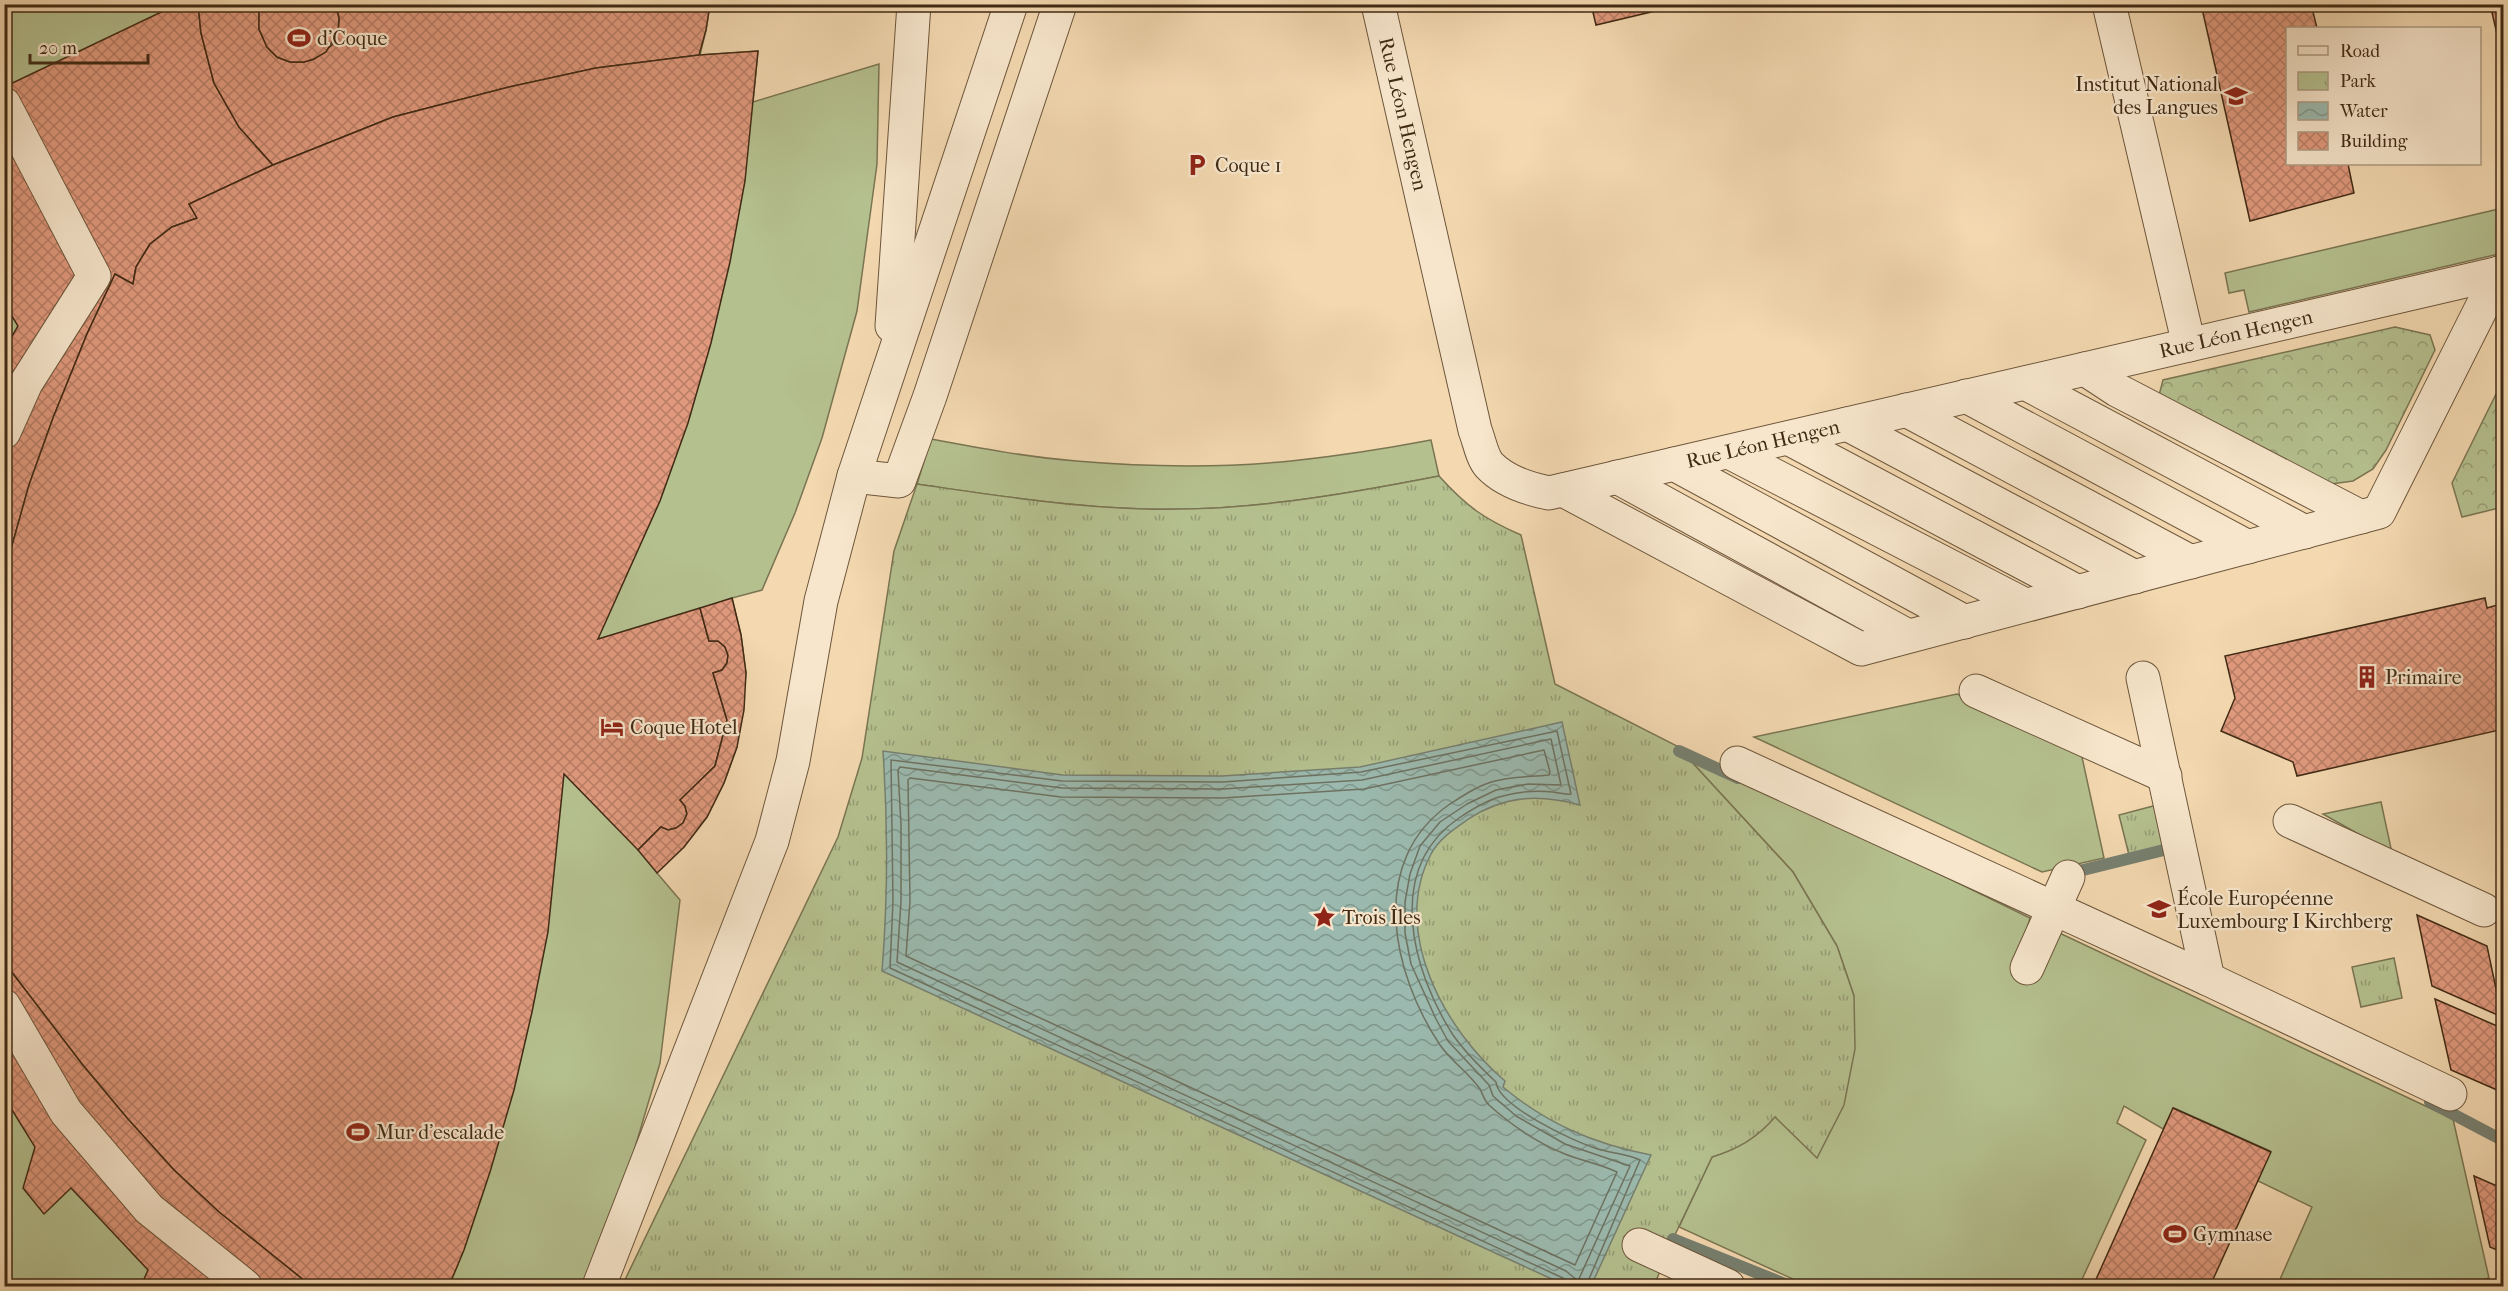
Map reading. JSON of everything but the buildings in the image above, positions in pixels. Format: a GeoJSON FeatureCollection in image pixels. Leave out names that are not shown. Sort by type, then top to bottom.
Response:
{"type":"FeatureCollection","features":[{"type":"Feature","properties":{"kind":"street"},"geometry":{"type":"LineString","coordinates":[[888,373],[914,4]]}},
{"type":"Feature","properties":{"kind":"street"},"geometry":{"type":"LineString","coordinates":[[599,1287],[772,841],[793,761],[821,601],[854,476],[1011,4]]}},
{"type":"Feature","properties":{"kind":"street"},"geometry":{"type":"LineString","coordinates":[[854,476],[899,481],[930,396],[1060,4]]}},
{"type":"Feature","properties":{"kind":"street","name":"Rue Léon Hengen"},"geometry":{"type":"LineString","coordinates":[[1378,4],[1474,430],[1488,465],[1529,489],[1556,491],[2501,273]]}},
{"type":"Feature","properties":{"kind":"street"},"geometry":{"type":"LineString","coordinates":[[2109,4],[2189,345]]}},
{"type":"Feature","properties":{"kind":"street"},"geometry":{"type":"LineString","coordinates":[[4,104],[94,276],[26,383],[4,432]]}},
{"type":"Feature","properties":{"kind":"street"},"geometry":{"type":"LineString","coordinates":[[1556,491],[1861,649],[2379,512],[2501,273]]}},
{"type":"Feature","properties":{"kind":"street"},"geometry":{"type":"LineString","coordinates":[[2085,369],[2117,390],[2361,517]]}},
{"type":"Feature","properties":{"kind":"street"},"geometry":{"type":"LineString","coordinates":[[2025,383],[2305,532]]}},
{"type":"Feature","properties":{"kind":"street"},"geometry":{"type":"LineString","coordinates":[[1966,396],[2248,547]]}},
{"type":"Feature","properties":{"kind":"street"},"geometry":{"type":"LineString","coordinates":[[1906,410],[2191,562]]}},
{"type":"Feature","properties":{"kind":"street"},"geometry":{"type":"LineString","coordinates":[[1848,424],[2135,577]]}},
{"type":"Feature","properties":{"kind":"street"},"geometry":{"type":"LineString","coordinates":[[1788,438],[2078,592]]}},
{"type":"Feature","properties":{"kind":"street"},"geometry":{"type":"LineString","coordinates":[[1728,452],[2025,605]]}},
{"type":"Feature","properties":{"kind":"street"},"geometry":{"type":"LineString","coordinates":[[1674,464],[1965,622]]}},
{"type":"Feature","properties":{"kind":"street"},"geometry":{"type":"LineString","coordinates":[[1617,477],[1908,636]]}},
{"type":"Feature","properties":{"kind":"street"},"geometry":{"type":"LineString","coordinates":[[2143,678],[2208,979]]}},
{"type":"Feature","properties":{"kind":"street"},"geometry":{"type":"LineString","coordinates":[[1976,691],[2165,776]]}},
{"type":"Feature","properties":{"kind":"street"},"geometry":{"type":"LineString","coordinates":[[1737,763],[2208,979],[2450,1094]]}},
{"type":"Feature","properties":{"kind":"street"},"geometry":{"type":"LineString","coordinates":[[2290,821],[2484,910]]}},
{"type":"Feature","properties":{"kind":"street"},"geometry":{"type":"LineString","coordinates":[[2027,968],[2068,877]]}},
{"type":"Feature","properties":{"kind":"street"},"geometry":{"type":"LineString","coordinates":[[4,1006],[66,1112],[149,1209],[245,1287]]}},
{"type":"Feature","properties":{"kind":"street"},"geometry":{"type":"LineString","coordinates":[[1639,1245],[1728,1287]]}},
{"type":"Feature","properties":{"kind":"green space"},"geometry":{"type":"Polygon","coordinates":[[[5,5],[710,5],[700,55],[758,51],[753,102],[879,64],[877,164],[857,311],[822,438],[795,513],[762,590],[732,598],[741,635],[746,673],[737,747],[724,783],[707,817],[684,847],[657,873],[680,900],[660,1063],[624,1185],[582,1286],[5,1286],[5,5]]]}},
{"type":"Feature","properties":{"kind":"green space"},"geometry":{"type":"Polygon","coordinates":[[[2503,208],[2503,253],[2249,312],[2244,290],[2229,293],[2225,273],[2503,208]]]}},
{"type":"Feature","properties":{"kind":"green space"},"geometry":{"type":"Polygon","coordinates":[[[2395,327],[2430,335],[2435,350],[2386,450],[2373,469],[2353,481],[2331,484],[2157,403],[2163,380],[2395,327]]]}},
{"type":"Feature","properties":{"kind":"green space"},"geometry":{"type":"Polygon","coordinates":[[[2503,380],[2503,507],[2462,517],[2452,483],[2503,380]]]}},
{"type":"Feature","properties":{"kind":"green space"},"geometry":{"type":"Polygon","coordinates":[[[931,439],[1058,459],[1130,465],[1184,466],[1291,461],[1431,440],[1439,476],[1329,496],[1255,505],[1181,509],[1087,506],[917,484],[931,439]]]}},
{"type":"Feature","properties":{"kind":"green space"},"geometry":{"type":"Polygon","coordinates":[[[1439,476],[1476,511],[1521,535],[1555,684],[1677,746],[1793,872],[1837,946],[1854,996],[1855,1049],[1844,1105],[1817,1158],[1775,1117],[1746,1142],[1712,1157],[1673,1239],[1654,1286],[622,1286],[838,837],[862,758],[894,551],[917,484],[1059,503],[1116,508],[1181,509],[1292,501],[1439,476]]]}},
{"type":"Feature","properties":{"kind":"green space"},"geometry":{"type":"Polygon","coordinates":[[[1957,694],[2080,748],[2104,858],[2042,872],[1754,737],[1957,694]]]}},
{"type":"Feature","properties":{"kind":"green space"},"geometry":{"type":"Polygon","coordinates":[[[1677,746],[2030,918],[2018,963],[2051,929],[2453,1119],[2489,1278],[2477,1281],[2475,1286],[2277,1286],[2312,1207],[2258,1181],[2270,1151],[2174,1108],[2163,1129],[2124,1106],[2117,1123],[2146,1140],[2079,1286],[1808,1286],[1679,1227],[1712,1157],[1746,1141],[1762,1130],[1775,1116],[1817,1157],[1854,996],[1837,946],[1793,872],[1677,746]]]}},
{"type":"Feature","properties":{"kind":"green space"},"geometry":{"type":"Polygon","coordinates":[[[2381,802],[2392,853],[2323,814],[2381,802]]]}},
{"type":"Feature","properties":{"kind":"green space"},"geometry":{"type":"Polygon","coordinates":[[[2157,805],[2167,845],[2129,855],[2119,815],[2157,805]]]}},
{"type":"Feature","properties":{"kind":"green space"},"geometry":{"type":"Polygon","coordinates":[[[2394,958],[2402,998],[2361,1007],[2352,967],[2394,958]]]}},
{"type":"Feature","properties":{"kind":"water"},"geometry":{"type":"Polygon","coordinates":[[[1562,722],[1580,805],[1550,799],[1522,799],[1494,806],[1467,820],[1442,839],[1431,854],[1420,884],[1417,915],[1421,947],[1430,978],[1444,1007],[1462,1035],[1505,1081],[1503,1087],[1537,1112],[1572,1131],[1610,1145],[1651,1155],[1591,1286],[1567,1286],[882,971],[887,861],[883,751],[1063,775],[1222,776],[1360,767],[1562,722]]]}},
{"type":"Feature","properties":{"kind":"waterway"},"geometry":{"type":"LineString","coordinates":[[1679,751],[1738,778]]}},
{"type":"Feature","properties":{"kind":"waterway"},"geometry":{"type":"LineString","coordinates":[[2079,871],[2180,846]]}},
{"type":"Feature","properties":{"kind":"waterway"},"geometry":{"type":"LineString","coordinates":[[2430,1102],[2504,1141]]}},
{"type":"Feature","properties":{"kind":"waterway"},"geometry":{"type":"LineString","coordinates":[[1673,1239],[1790,1286]]}},
{"type":"Feature","properties":{"kind":"place","name":"d'Coque"},"geometry":{"type":"Point","coordinates":[299,38]}},
{"type":"Feature","properties":{"kind":"place","name":"Institut National des Langues"},"geometry":{"type":"Point","coordinates":[2236,96]}},
{"type":"Feature","properties":{"kind":"place","name":"Coque 1"},"geometry":{"type":"Point","coordinates":[1197,165]}},
{"type":"Feature","properties":{"kind":"place","name":"Primaire"},"geometry":{"type":"Point","coordinates":[2367,677]}},
{"type":"Feature","properties":{"kind":"place","name":"Coque Hotel"},"geometry":{"type":"Point","coordinates":[612,727]}},
{"type":"Feature","properties":{"kind":"place","name":"École Européenne Luxembourg I Kirchberg"},"geometry":{"type":"Point","coordinates":[2159,909]}},
{"type":"Feature","properties":{"kind":"place","name":"Trois Îles"},"geometry":{"type":"Point","coordinates":[1324,917]}},
{"type":"Feature","properties":{"kind":"place","name":"Mur d'escalade"},"geometry":{"type":"Point","coordinates":[358,1132]}},
{"type":"Feature","properties":{"kind":"place","name":"Gymnase"},"geometry":{"type":"Point","coordinates":[2175,1234]}}]}
